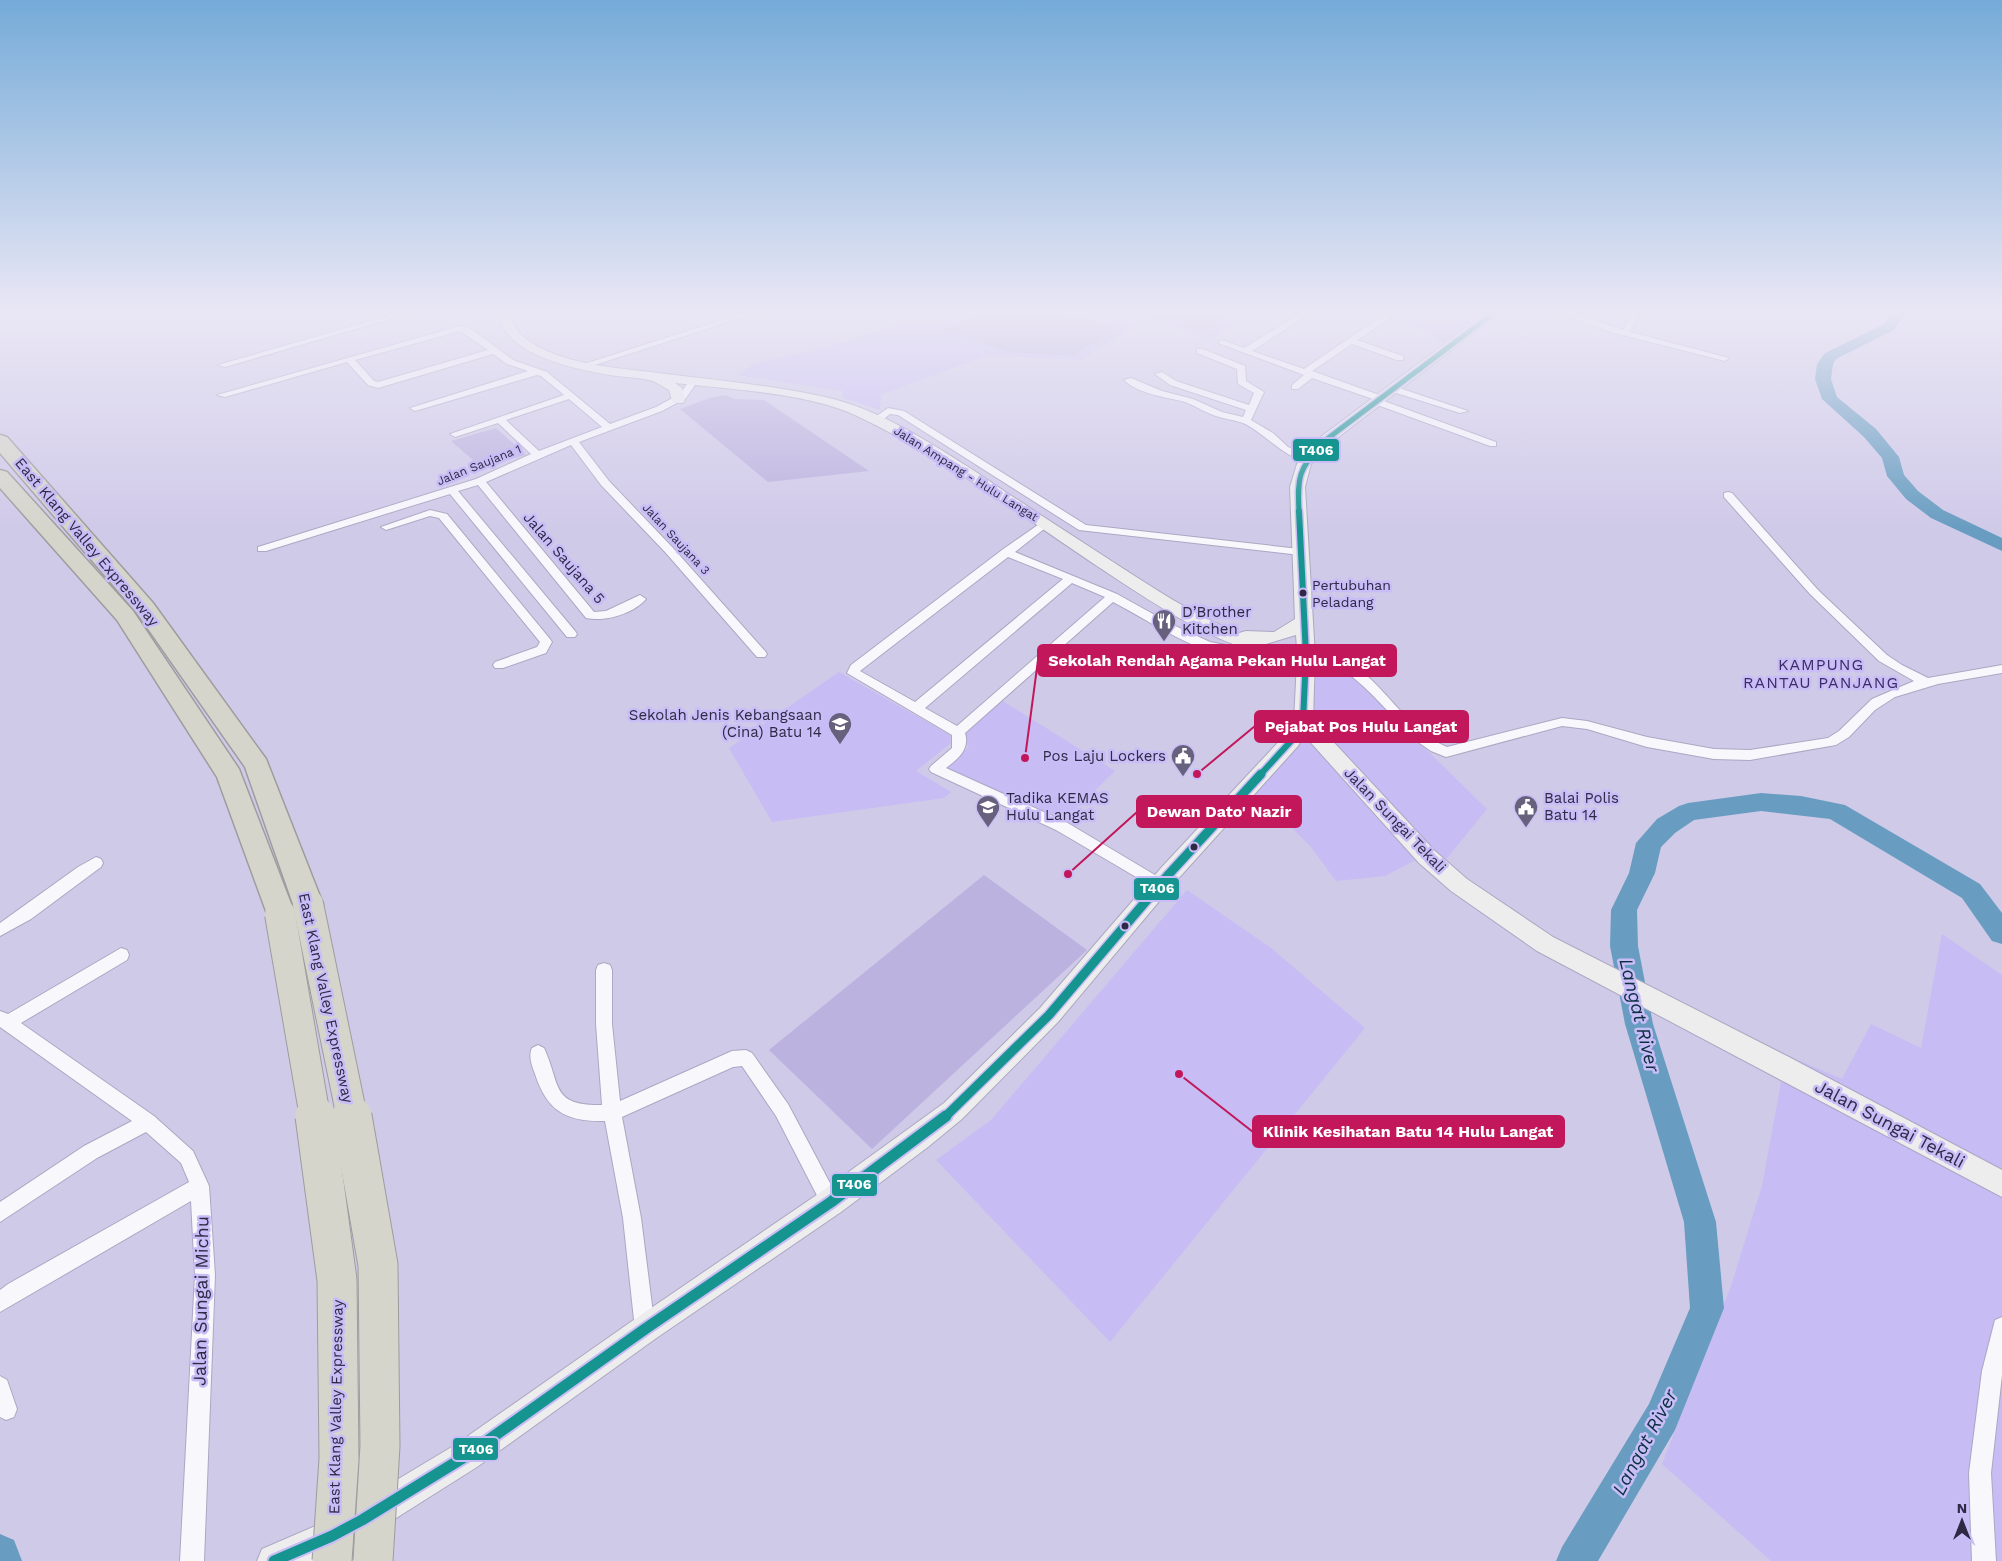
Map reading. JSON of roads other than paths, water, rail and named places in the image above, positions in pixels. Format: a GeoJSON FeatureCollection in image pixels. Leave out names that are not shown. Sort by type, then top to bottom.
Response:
{"type":"FeatureCollection","features":[{"type":"Feature","properties":{"kind":"highway","name":"East Klang Valley Expressway"},"geometry":{"type":"LineString","coordinates":[[0,441],[146,608],[257,765],[294,909],[348,1096],[378,1265],[380,1446],[373,1561]]}},
{"type":"Feature","properties":{"kind":"highway","name":"East Klang Valley Expressway"},"geometry":{"type":"LineString","coordinates":[[0,476],[125,616],[230,776],[294,909],[314,1112],[337,1280],[339,1459],[332,1561]]}},
{"type":"Feature","properties":{"kind":"street"},"geometry":{"type":"LineString","coordinates":[[222,394],[266,382]]}},
{"type":"Feature","properties":{"kind":"street"},"geometry":{"type":"LineString","coordinates":[[370,382],[378,384],[385,382]]}},
{"type":"Feature","properties":{"kind":"street"},"geometry":{"type":"LineString","coordinates":[[415,408],[503,382]]}},
{"type":"Feature","properties":{"kind":"street"},"geometry":{"type":"LineString","coordinates":[[553,382],[609,428]]}},
{"type":"Feature","properties":{"kind":"street"},"geometry":{"type":"LineString","coordinates":[[661,382],[675,388],[680,398]]}},
{"type":"Feature","properties":{"kind":"street"},"geometry":{"type":"LineString","coordinates":[[680,398],[693,382]]}},
{"type":"Feature","properties":{"kind":"street","name":"Jalan Ampang - Hulu Langat"},"geometry":{"type":"LineString","coordinates":[[693,382],[734,386],[825,401],[877,420],[930,449],[1153,595],[1206,626],[1268,651],[1306,656]]}},
{"type":"Feature","properties":{"kind":"street"},"geometry":{"type":"LineString","coordinates":[[1132,382],[1152,391],[1246,420],[1270,435],[1285,448],[1309,458]]}},
{"type":"Feature","properties":{"kind":"street"},"geometry":{"type":"LineString","coordinates":[[1171,382],[1250,408]]}},
{"type":"Feature","properties":{"kind":"street"},"geometry":{"type":"LineString","coordinates":[[1241,382],[1258,392],[1258,397],[1250,408],[1246,420]]}},
{"type":"Feature","properties":{"kind":"street"},"geometry":{"type":"LineString","coordinates":[[1295,387],[1300,382]]}},
{"type":"Feature","properties":{"kind":"street"},"geometry":{"type":"LineString","coordinates":[[1331,382],[1493,444]]}},
{"type":"Feature","properties":{"kind":"street"},"geometry":{"type":"LineString","coordinates":[[274,1561],[332,1536],[399,1498],[466,1456],[645,1329],[831,1202],[953,1111],[1049,1015],[1160,885],[1291,741],[1303,721],[1306,656],[1296,486],[1301,467],[1323,442],[1402,382]]}},
{"type":"Feature","properties":{"kind":"street"},"geometry":{"type":"LineString","coordinates":[[680,398],[710,389],[734,386]]}},
{"type":"Feature","properties":{"kind":"street"},"geometry":{"type":"LineString","coordinates":[[1393,389],[1463,411]]}},
{"type":"Feature","properties":{"kind":"street"},"geometry":{"type":"LineString","coordinates":[[455,434],[569,396]]}},
{"type":"Feature","properties":{"kind":"street","name":"Jalan Saujana 1"},"geometry":{"type":"LineString","coordinates":[[262,549],[480,481],[537,455],[609,428],[680,398]]}},
{"type":"Feature","properties":{"kind":"street"},"geometry":{"type":"LineString","coordinates":[[877,420],[888,412],[901,412],[1084,528],[1300,552]]}},
{"type":"Feature","properties":{"kind":"street"},"geometry":{"type":"LineString","coordinates":[[500,419],[537,455]]}},
{"type":"Feature","properties":{"kind":"street","name":"Jalan Saujana 3"},"geometry":{"type":"LineString","coordinates":[[573,441],[605,483],[669,550],[761,654]]}},
{"type":"Feature","properties":{"kind":"street","name":"Jalan Saujana 5"},"geometry":{"type":"LineString","coordinates":[[480,481],[590,615],[596,617],[610,614],[640,599]]}},
{"type":"Feature","properties":{"kind":"street"},"geometry":{"type":"LineString","coordinates":[[452,490],[572,634]]}},
{"type":"Feature","properties":{"kind":"street"},"geometry":{"type":"LineString","coordinates":[[1728,495],[1814,592],[1883,658],[1928,683]]}},
{"type":"Feature","properties":{"kind":"street"},"geometry":{"type":"LineString","coordinates":[[386,527],[430,513],[438,513],[443,516],[546,642],[542,650],[500,665]]}},
{"type":"Feature","properties":{"kind":"street"},"geometry":{"type":"LineString","coordinates":[[1045,523],[855,668],[855,675],[958,732],[962,743],[960,750],[936,769],[1018,804],[1061,826],[1160,885]]}},
{"type":"Feature","properties":{"kind":"street"},"geometry":{"type":"LineString","coordinates":[[1006,552],[1113,596],[1173,632],[1210,646],[1240,655],[1268,651],[1292,672],[1300,688],[1303,721]]}},
{"type":"Feature","properties":{"kind":"street"},"geometry":{"type":"LineString","coordinates":[[492,575],[515,566]]}},
{"type":"Feature","properties":{"kind":"street"},"geometry":{"type":"LineString","coordinates":[[916,708],[1071,578]]}},
{"type":"Feature","properties":{"kind":"street"},"geometry":{"type":"LineString","coordinates":[[958,732],[1113,596]]}},
{"type":"Feature","properties":{"kind":"street"},"geometry":{"type":"LineString","coordinates":[[1206,626],[1267,638],[1281,637],[1304,621]]}},
{"type":"Feature","properties":{"kind":"street"},"geometry":{"type":"LineString","coordinates":[[1306,656],[1328,659],[1352,670],[1430,744],[1446,752],[1562,722],[1587,725],[1647,742],[1714,754],[1750,755],[1831,742],[1841,738],[1876,703],[1894,693],[1928,683],[2002,669]]}},
{"type":"Feature","properties":{"kind":"street","name":"Jalan Sungai Tekali"},"geometry":{"type":"LineString","coordinates":[[1303,721],[1426,857],[1459,884],[1546,944],[1778,1064],[2002,1184]]}},
{"type":"Feature","properties":{"kind":"street"},"geometry":{"type":"LineString","coordinates":[[0,930],[28,914],[81,871],[96,863]]}},
{"type":"Feature","properties":{"kind":"street"},"geometry":{"type":"LineString","coordinates":[[5,1026],[122,955]]}},
{"type":"Feature","properties":{"kind":"street"},"geometry":{"type":"LineString","coordinates":[[604,970],[604,1024],[612,1113],[632,1218],[645,1329]]}},
{"type":"Feature","properties":{"kind":"street","name":"Jalan Sungai Michu"},"geometry":{"type":"LineString","coordinates":[[5,1026],[148,1122],[187,1157],[200,1186],[204,1275],[192,1561]]}},
{"type":"Feature","properties":{"kind":"street"},"geometry":{"type":"LineString","coordinates":[[538,1054],[544,1083],[553,1097],[570,1111],[590,1114],[612,1113],[732,1059],[746,1058],[760,1075],[786,1117],[831,1202]]}},
{"type":"Feature","properties":{"kind":"street"},"geometry":{"type":"LineString","coordinates":[[0,1213],[91,1150],[111,1138],[148,1122]]}},
{"type":"Feature","properties":{"kind":"street"},"geometry":{"type":"LineString","coordinates":[[0,1302],[15,1291],[200,1186]]}},
{"type":"Feature","properties":{"kind":"street"},"geometry":{"type":"LineString","coordinates":[[1984,1561],[1980,1473],[1992,1371],[2002,1327]]}},
{"type":"Feature","properties":{"kind":"street"},"geometry":{"type":"LineString","coordinates":[[0,1387],[6,1409]]}},
{"type":"Feature","properties":{"kind":"waterway","name":"Langat River"},"geometry":{"type":"LineString","coordinates":[[1824,382],[1830,399],[1870,433],[1890,457],[1896,476],[1912,495],[1937,514],[2002,545]]}},
{"type":"Feature","properties":{"kind":"waterway","name":"Langat River"},"geometry":{"type":"LineString","coordinates":[[1576,1561],[1662,1417],[1707,1308],[1700,1222],[1639,1024],[1624,946],[1624,910],[1642,873],[1649,843],[1666,826],[1688,812],[1761,802],[1801,805],[1836,811],[1971,891],[2002,933]]}},
{"type":"Feature","properties":{"kind":"waterway"},"geometry":{"type":"LineString","coordinates":[[0,1554],[2,1561]]}},
{"type":"Feature","properties":{"kind":"place","name":"Pertubuhan Peladang"},"geometry":{"type":"Point","coordinates":[1303,593]}},
{"type":"Feature","properties":{"kind":"place","name":"D’Brother Kitchen"},"geometry":{"type":"Point","coordinates":[1164,642]}},
{"type":"Feature","properties":{"kind":"place","name":"Sekolah Jenis Kebangsaan (Cina) Batu 14"},"geometry":{"type":"Point","coordinates":[840,745]}},
{"type":"Feature","properties":{"kind":"place","name":"Sekolah Rendah Agama Pekan Hulu Langat"},"geometry":{"type":"Point","coordinates":[1025,758]}},
{"type":"Feature","properties":{"kind":"place","name":"Pejabat Pos Hulu Langat"},"geometry":{"type":"Point","coordinates":[1197,774]}},
{"type":"Feature","properties":{"kind":"place","name":"Pos Laju Lockers"},"geometry":{"type":"Point","coordinates":[1183,777]}},
{"type":"Feature","properties":{"kind":"place","name":"Tadika KEMAS Hulu Langat"},"geometry":{"type":"Point","coordinates":[988,828]}},
{"type":"Feature","properties":{"kind":"place","name":"Balai Polis Batu 14"},"geometry":{"type":"Point","coordinates":[1526,828]}},
{"type":"Feature","properties":{"kind":"place","name":"Dewan Dato' Nazir"},"geometry":{"type":"Point","coordinates":[1068,874]}},
{"type":"Feature","properties":{"kind":"place","name":"Klinik Kesihatan Batu 14 Hulu Langat"},"geometry":{"type":"Point","coordinates":[1179,1074]}},
{"type":"Feature","properties":{"kind":"district","name":"KAMPUNG RANTAU PANJANG"},"geometry":{"type":"Point","coordinates":[1821,673]}}]}
